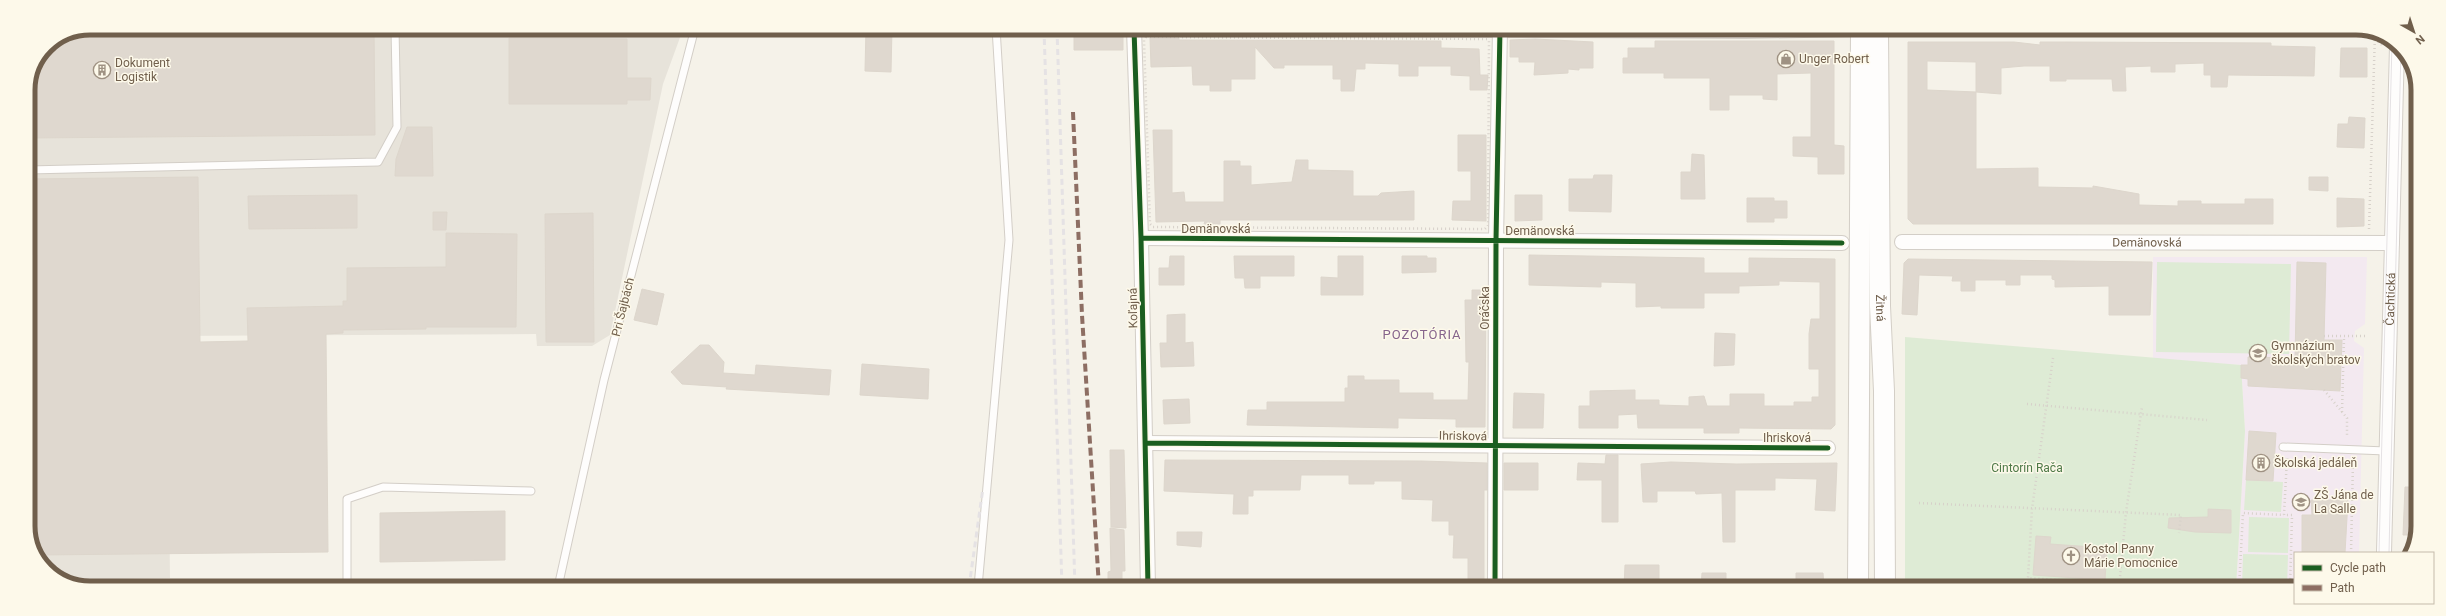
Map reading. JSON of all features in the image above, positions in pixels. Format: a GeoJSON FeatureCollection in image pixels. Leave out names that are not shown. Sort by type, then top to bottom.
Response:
{"type":"FeatureCollection","features":[{"type":"Feature","properties":{"kind":"main road","name":"Žitná"},"geometry":{"type":"LineString","coordinates":[[1858,581],[1861,35]]}},
{"type":"Feature","properties":{"kind":"main road","name":"Žitná"},"geometry":{"type":"LineString","coordinates":[[1878,35],[1880,306],[1884,391],[1885,581]]}},
{"type":"Feature","properties":{"kind":"street","name":"Koľajná"},"geometry":{"type":"LineString","coordinates":[[1134,35],[1141,238],[1148,581]]}},
{"type":"Feature","properties":{"kind":"street","name":"Oráčska"},"geometry":{"type":"LineString","coordinates":[[1495,581],[1496,240],[1500,35]]}},
{"type":"Feature","properties":{"kind":"street","name":"Čachtická"},"geometry":{"type":"LineString","coordinates":[[2384,552],[2397,54]]}},
{"type":"Feature","properties":{"kind":"street","name":"Demänovská"},"geometry":{"type":"LineString","coordinates":[[1141,238],[1842,243]]}},
{"type":"Feature","properties":{"kind":"street","name":"Demänovská"},"geometry":{"type":"LineString","coordinates":[[1902,242],[2392,242]]}},
{"type":"Feature","properties":{"kind":"street","name":"Ihrisková"},"geometry":{"type":"LineString","coordinates":[[1146,443],[1828,448]]}},
{"type":"Feature","properties":{"kind":"lane"},"geometry":{"type":"LineString","coordinates":[[35,170],[378,162],[397,127],[395,35]]}},
{"type":"Feature","properties":{"kind":"lane","name":"Pri Šajbách"},"geometry":{"type":"LineString","coordinates":[[559,581],[604,380],[693,35]]}},
{"type":"Feature","properties":{"kind":"lane"},"geometry":{"type":"LineString","coordinates":[[979,581],[1009,240],[996,35]]}},
{"type":"Feature","properties":{"kind":"lane"},"geometry":{"type":"LineString","coordinates":[[2285,447],[2386,451]]}},
{"type":"Feature","properties":{"kind":"lane"},"geometry":{"type":"LineString","coordinates":[[347,581],[347,499],[383,487],[531,491]]}},
{"type":"Feature","properties":{"kind":"path"},"geometry":{"type":"LineString","coordinates":[[1146,37],[1487,39],[1489,41],[1488,226],[1485,229],[1153,227],[1150,224],[1144,40],[1146,37]]}},
{"type":"Feature","properties":{"kind":"path"},"geometry":{"type":"LineString","coordinates":[[2370,243],[2375,38]]}},
{"type":"Feature","properties":{"kind":"path"},"geometry":{"type":"LineString","coordinates":[[2324,336],[2367,336]]}},
{"type":"Feature","properties":{"kind":"path"},"geometry":{"type":"LineString","coordinates":[[2342,412],[2344,337]]}},
{"type":"Feature","properties":{"kind":"path"},"geometry":{"type":"LineString","coordinates":[[2053,358],[2032,509],[2028,578],[2062,581]]}},
{"type":"Feature","properties":{"kind":"path"},"geometry":{"type":"LineString","coordinates":[[2324,390],[2347,418],[2350,450],[2351,552]]}},
{"type":"Feature","properties":{"kind":"path"},"geometry":{"type":"LineString","coordinates":[[2027,404],[2141,416],[2207,420]]}},
{"type":"Feature","properties":{"kind":"path"},"geometry":{"type":"LineString","coordinates":[[2119,581],[2126,512],[2142,407]]}},
{"type":"Feature","properties":{"kind":"path"},"geometry":{"type":"LineString","coordinates":[[2284,515],[2285,447]]}},
{"type":"Feature","properties":{"kind":"path"},"geometry":{"type":"LineString","coordinates":[[1919,503],[2181,515],[2179,533]]}},
{"type":"Feature","properties":{"kind":"path"},"geometry":{"type":"LineString","coordinates":[[2239,581],[2243,513],[2292,515],[2290,581]]}},
{"type":"Feature","properties":{"kind":"path"},"geometry":{"type":"LineString","coordinates":[[2106,564],[2121,564]]}},
{"type":"Feature","properties":{"kind":"shaded area"},"geometry":{"type":"Polygon","coordinates":[[[90,35],[681,35],[663,84],[610,335],[592,346],[537,346],[536,334],[167,336],[170,578],[78,580],[62,574],[54,567],[44,557],[37,541],[35,530],[35,90],[39,69],[44,59],[51,51],[59,44],[69,39],[90,35]]]}},
{"type":"Feature","properties":{"kind":"shaded area","name":"Gymnázium školských bratov"},"geometry":{"type":"Polygon","coordinates":[[[2153,257],[2367,257],[2365,324],[2355,331],[2354,341],[2364,348],[2359,552],[2294,552],[2294,581],[2236,581],[2245,431],[2241,365],[2153,359],[2153,257]]]}},
{"type":"Feature","properties":{"kind":"green space"},"geometry":{"type":"Polygon","coordinates":[[[2157,262],[2291,264],[2289,354],[2156,352],[2157,262]]]}},
{"type":"Feature","properties":{"kind":"green space","name":"Cintorín Rača"},"geometry":{"type":"Polygon","coordinates":[[[1905,337],[2241,365],[2245,431],[2236,581],[1905,581],[1905,337]]]}},
{"type":"Feature","properties":{"kind":"green space"},"geometry":{"type":"Polygon","coordinates":[[[2246,480],[2283,482],[2281,512],[2244,510],[2246,480]]]}},
{"type":"Feature","properties":{"kind":"green space"},"geometry":{"type":"Polygon","coordinates":[[[2249,517],[2289,518],[2288,553],[2248,552],[2249,517]]]}},
{"type":"Feature","properties":{"kind":"green space"},"geometry":{"type":"Polygon","coordinates":[[[2243,554],[2288,555],[2287,581],[2242,581],[2243,554]]]}},
{"type":"Feature","properties":{"kind":"building"},"geometry":{"type":"Polygon","coordinates":[[[374,35],[375,135],[35,138],[36,79],[44,59],[51,51],[59,44],[79,36],[374,35]]]}},
{"type":"Feature","properties":{"kind":"building"},"geometry":{"type":"Polygon","coordinates":[[[866,35],[892,35],[891,72],[865,71],[866,35]]]}},
{"type":"Feature","properties":{"kind":"building"},"geometry":{"type":"Polygon","coordinates":[[[1074,35],[1123,35],[1123,50],[1074,50],[1074,35]]]}},
{"type":"Feature","properties":{"kind":"building"},"geometry":{"type":"Polygon","coordinates":[[[509,38],[627,39],[627,78],[651,78],[650,100],[627,100],[627,104],[509,104],[509,38]]]}},
{"type":"Feature","properties":{"kind":"building"},"geometry":{"type":"Polygon","coordinates":[[[1150,38],[1179,38],[1179,40],[1441,41],[1441,48],[1479,49],[1480,75],[1488,75],[1487,90],[1470,90],[1470,76],[1451,75],[1451,66],[1418,66],[1418,76],[1399,76],[1399,64],[1365,63],[1365,69],[1356,69],[1354,91],[1341,91],[1341,79],[1333,79],[1333,65],[1284,65],[1284,68],[1274,68],[1255,47],[1255,79],[1231,79],[1231,91],[1210,91],[1210,85],[1193,85],[1192,66],[1151,67],[1150,38]]]}},
{"type":"Feature","properties":{"kind":"building"},"geometry":{"type":"Polygon","coordinates":[[[1535,39],[1593,42],[1593,68],[1579,68],[1579,70],[1568,69],[1568,73],[1534,75],[1535,62],[1519,62],[1519,57],[1510,57],[1510,40],[1535,39]]]}},
{"type":"Feature","properties":{"kind":"building"},"geometry":{"type":"Polygon","coordinates":[[[1655,41],[1834,41],[1834,145],[1844,146],[1844,174],[1818,174],[1818,157],[1793,156],[1793,137],[1811,137],[1811,73],[1777,74],[1777,100],[1763,99],[1763,95],[1729,95],[1729,110],[1710,110],[1710,78],[1664,78],[1664,73],[1623,73],[1623,58],[1628,58],[1628,48],[1655,48],[1655,41]]]}},
{"type":"Feature","properties":{"kind":"building"},"geometry":{"type":"Polygon","coordinates":[[[1908,42],[2014,42],[2040,45],[2040,42],[2271,43],[2271,46],[2315,47],[2314,76],[2228,75],[2227,87],[2211,87],[2211,75],[2204,75],[2204,63],[2175,64],[2175,72],[2151,72],[2151,66],[2125,67],[2126,91],[2113,91],[2112,79],[2066,79],[2066,81],[2050,81],[2050,66],[2024,66],[2001,68],[2001,94],[1976,92],[1976,169],[2038,168],[2038,187],[2093,188],[2093,186],[2139,194],[2139,205],[2178,206],[2178,201],[2201,201],[2201,204],[2245,204],[2245,199],[2273,199],[2273,224],[1913,224],[1908,219],[1908,42]],[[1927,61],[1927,90],[1976,92],[1976,62],[1927,61]]]}},
{"type":"Feature","properties":{"kind":"building"},"geometry":{"type":"Polygon","coordinates":[[[2341,48],[2367,48],[2367,77],[2340,77],[2341,48]]]}},
{"type":"Feature","properties":{"kind":"building"},"geometry":{"type":"Polygon","coordinates":[[[2349,117],[2365,118],[2364,148],[2337,147],[2338,124],[2348,124],[2349,117]]]}},
{"type":"Feature","properties":{"kind":"building"},"geometry":{"type":"Polygon","coordinates":[[[407,127],[432,127],[433,176],[395,176],[396,159],[407,127]]]}},
{"type":"Feature","properties":{"kind":"building"},"geometry":{"type":"Polygon","coordinates":[[[1153,130],[1172,130],[1172,193],[1184,192],[1185,202],[1224,202],[1224,161],[1240,161],[1240,166],[1251,166],[1251,185],[1292,182],[1296,160],[1308,160],[1308,170],[1353,171],[1353,196],[1378,196],[1381,193],[1414,191],[1414,220],[1220,220],[1220,224],[1204,224],[1205,221],[1156,222],[1153,130]]]}},
{"type":"Feature","properties":{"kind":"building"},"geometry":{"type":"Polygon","coordinates":[[[1458,135],[1486,135],[1486,221],[1452,220],[1453,201],[1471,201],[1471,171],[1458,171],[1458,135]]]}},
{"type":"Feature","properties":{"kind":"building"},"geometry":{"type":"Polygon","coordinates":[[[1692,154],[1704,155],[1705,199],[1681,199],[1681,172],[1691,172],[1692,154]]]}},
{"type":"Feature","properties":{"kind":"building"},"geometry":{"type":"Polygon","coordinates":[[[1594,175],[1612,175],[1611,212],[1569,211],[1569,179],[1593,179],[1594,175]]]}},
{"type":"Feature","properties":{"kind":"building"},"geometry":{"type":"Polygon","coordinates":[[[198,177],[200,342],[248,341],[247,308],[343,306],[343,301],[347,301],[347,268],[446,267],[446,233],[517,234],[516,327],[426,327],[426,329],[343,330],[343,333],[326,334],[328,552],[43,555],[37,541],[35,530],[35,179],[198,177]]]}},
{"type":"Feature","properties":{"kind":"building"},"geometry":{"type":"Polygon","coordinates":[[[2309,177],[2328,177],[2328,191],[2309,190],[2309,177]]]}},
{"type":"Feature","properties":{"kind":"building"},"geometry":{"type":"Polygon","coordinates":[[[357,195],[357,228],[249,229],[248,196],[357,195]]]}},
{"type":"Feature","properties":{"kind":"building"},"geometry":{"type":"Polygon","coordinates":[[[1515,195],[1542,195],[1542,220],[1515,221],[1515,195]]]}},
{"type":"Feature","properties":{"kind":"building"},"geometry":{"type":"Polygon","coordinates":[[[1747,198],[1774,198],[1774,201],[1787,201],[1787,218],[1774,218],[1774,222],[1747,222],[1747,198]]]}},
{"type":"Feature","properties":{"kind":"building"},"geometry":{"type":"Polygon","coordinates":[[[2337,198],[2364,199],[2364,226],[2337,227],[2337,198]]]}},
{"type":"Feature","properties":{"kind":"building"},"geometry":{"type":"Polygon","coordinates":[[[433,212],[447,212],[446,230],[433,230],[433,212]]]}},
{"type":"Feature","properties":{"kind":"building"},"geometry":{"type":"Polygon","coordinates":[[[593,213],[594,342],[546,342],[545,214],[593,213]]]}},
{"type":"Feature","properties":{"kind":"building"},"geometry":{"type":"Polygon","coordinates":[[[1529,255],[1704,258],[1704,273],[1749,273],[1749,258],[1835,259],[1835,425],[1831,429],[1739,428],[1739,433],[1704,433],[1704,428],[1638,428],[1637,414],[1618,415],[1618,428],[1579,428],[1579,406],[1590,406],[1590,391],[1635,390],[1635,400],[1659,400],[1659,405],[1689,406],[1689,397],[1704,396],[1707,406],[1730,406],[1730,394],[1764,394],[1764,406],[1794,406],[1794,402],[1812,402],[1812,397],[1819,397],[1819,369],[1809,369],[1809,334],[1811,319],[1820,319],[1820,282],[1779,281],[1779,285],[1739,286],[1739,293],[1704,293],[1704,308],[1661,308],[1661,306],[1636,307],[1636,283],[1601,282],[1601,287],[1529,285],[1529,255]]]}},
{"type":"Feature","properties":{"kind":"building"},"geometry":{"type":"Polygon","coordinates":[[[1170,256],[1184,256],[1184,285],[1159,285],[1159,268],[1169,268],[1170,256]]]}},
{"type":"Feature","properties":{"kind":"building"},"geometry":{"type":"Polygon","coordinates":[[[1234,256],[1294,256],[1294,276],[1260,276],[1260,288],[1245,288],[1244,278],[1235,278],[1234,256]]]}},
{"type":"Feature","properties":{"kind":"building"},"geometry":{"type":"Polygon","coordinates":[[[1338,256],[1363,256],[1363,295],[1321,295],[1321,277],[1338,278],[1338,256]]]}},
{"type":"Feature","properties":{"kind":"building"},"geometry":{"type":"Polygon","coordinates":[[[1402,256],[1427,256],[1427,258],[1436,258],[1436,272],[1402,273],[1402,256]]]}},
{"type":"Feature","properties":{"kind":"building"},"geometry":{"type":"Polygon","coordinates":[[[1908,259],[2152,262],[2150,315],[2109,315],[2109,286],[2055,287],[2055,280],[2052,279],[2052,275],[2020,275],[2020,285],[2006,285],[2006,280],[1975,280],[1975,291],[1961,291],[1961,281],[1952,281],[1953,276],[1919,275],[1917,315],[1902,314],[1904,263],[1908,259]]]}},
{"type":"Feature","properties":{"kind":"building"},"geometry":{"type":"Polygon","coordinates":[[[2297,262],[2326,263],[2324,340],[2342,340],[2340,391],[2248,386],[2248,379],[2241,378],[2241,365],[2248,365],[2248,357],[2295,358],[2297,262]]]}},
{"type":"Feature","properties":{"kind":"building"},"geometry":{"type":"Polygon","coordinates":[[[642,289],[664,294],[657,325],[634,320],[642,289]]]}},
{"type":"Feature","properties":{"kind":"building"},"geometry":{"type":"Polygon","coordinates":[[[1472,290],[1486,290],[1485,427],[1456,427],[1456,419],[1398,418],[1398,428],[1247,425],[1248,410],[1267,410],[1267,402],[1345,402],[1345,388],[1348,388],[1348,376],[1364,376],[1364,380],[1399,380],[1399,393],[1433,393],[1433,400],[1468,400],[1469,362],[1466,362],[1465,300],[1472,300],[1472,290]]]}},
{"type":"Feature","properties":{"kind":"building"},"geometry":{"type":"Polygon","coordinates":[[[1185,314],[1185,343],[1193,342],[1194,366],[1161,367],[1160,343],[1167,343],[1167,315],[1185,314]]]}},
{"type":"Feature","properties":{"kind":"building"},"geometry":{"type":"Polygon","coordinates":[[[1715,333],[1735,334],[1734,365],[1714,366],[1715,333]]]}},
{"type":"Feature","properties":{"kind":"building"},"geometry":{"type":"Polygon","coordinates":[[[700,345],[709,345],[724,362],[723,373],[755,375],[756,365],[831,370],[829,395],[726,389],[727,387],[682,384],[671,372],[700,345]]]}},
{"type":"Feature","properties":{"kind":"building"},"geometry":{"type":"Polygon","coordinates":[[[862,364],[929,369],[928,399],[860,395],[862,364]]]}},
{"type":"Feature","properties":{"kind":"building"},"geometry":{"type":"Polygon","coordinates":[[[1514,393],[1544,394],[1543,428],[1513,428],[1514,393]]]}},
{"type":"Feature","properties":{"kind":"building"},"geometry":{"type":"Polygon","coordinates":[[[1189,399],[1190,423],[1164,424],[1163,400],[1189,399]]]}},
{"type":"Feature","properties":{"kind":"building","name":"Školská jedáleň"},"geometry":{"type":"Polygon","coordinates":[[[2249,431],[2276,433],[2273,481],[2246,480],[2249,431]]]}},
{"type":"Feature","properties":{"kind":"building"},"geometry":{"type":"Polygon","coordinates":[[[1110,450],[1124,450],[1126,528],[1111,527],[1110,450]]]}},
{"type":"Feature","properties":{"kind":"building"},"geometry":{"type":"Polygon","coordinates":[[[1606,455],[1618,455],[1618,522],[1602,522],[1602,480],[1577,480],[1578,463],[1605,464],[1606,455]]]}},
{"type":"Feature","properties":{"kind":"building"},"geometry":{"type":"Polygon","coordinates":[[[1165,460],[1421,461],[1487,463],[1487,490],[1484,490],[1484,581],[1468,581],[1468,558],[1453,558],[1454,535],[1449,535],[1449,521],[1432,521],[1433,500],[1402,499],[1402,481],[1374,481],[1374,484],[1349,484],[1349,475],[1301,475],[1300,490],[1253,490],[1253,496],[1248,496],[1248,514],[1233,514],[1234,494],[1164,491],[1165,460]]]}},
{"type":"Feature","properties":{"kind":"building"},"geometry":{"type":"Polygon","coordinates":[[[1671,462],[1736,464],[1837,463],[1835,511],[1815,510],[1817,479],[1775,478],[1775,490],[1735,490],[1735,542],[1723,542],[1722,493],[1696,494],[1695,491],[1657,491],[1657,502],[1643,502],[1641,464],[1671,462]]]}},
{"type":"Feature","properties":{"kind":"building"},"geometry":{"type":"Polygon","coordinates":[[[1504,463],[1538,463],[1538,490],[1504,490],[1504,463]]]}},
{"type":"Feature","properties":{"kind":"building"},"geometry":{"type":"Polygon","coordinates":[[[2405,487],[2411,487],[2410,535],[2403,535],[2405,487]]]}},
{"type":"Feature","properties":{"kind":"building"},"geometry":{"type":"Polygon","coordinates":[[[2311,500],[2348,500],[2345,552],[2302,552],[2302,515],[2312,515],[2311,500]]]}},
{"type":"Feature","properties":{"kind":"building"},"geometry":{"type":"Polygon","coordinates":[[[2208,509],[2231,510],[2231,533],[2195,532],[2168,528],[2169,518],[2208,517],[2208,509]]]}},
{"type":"Feature","properties":{"kind":"building"},"geometry":{"type":"Polygon","coordinates":[[[505,511],[505,560],[380,562],[380,513],[505,511]]]}},
{"type":"Feature","properties":{"kind":"building"},"geometry":{"type":"Polygon","coordinates":[[[1110,528],[1124,530],[1125,571],[1122,571],[1122,581],[1108,581],[1108,572],[1111,571],[1110,528]]]}},
{"type":"Feature","properties":{"kind":"building"},"geometry":{"type":"Polygon","coordinates":[[[1177,532],[1202,532],[1201,547],[1177,545],[1177,532]]]}},
{"type":"Feature","properties":{"kind":"building","name":"Kostol Panny Márie Pomocnice"},"geometry":{"type":"Polygon","coordinates":[[[2036,536],[2051,537],[2050,544],[2107,548],[2105,580],[2033,575],[2036,536]]]}},
{"type":"Feature","properties":{"kind":"building"},"geometry":{"type":"Polygon","coordinates":[[[1625,565],[1659,565],[1659,581],[1624,581],[1625,565]]]}},
{"type":"Feature","properties":{"kind":"building"},"geometry":{"type":"Polygon","coordinates":[[[1702,573],[1726,573],[1726,581],[1701,581],[1702,573]]]}},
{"type":"Feature","properties":{"kind":"building"},"geometry":{"type":"Polygon","coordinates":[[[1796,573],[1823,573],[1824,581],[1796,581],[1796,573]]]}},
{"type":"Feature","properties":{"kind":"tram line"},"geometry":{"type":"LineString","coordinates":[[2379,552],[2392,48]]}},
{"type":"Feature","properties":{"kind":"tram line"},"geometry":{"type":"LineString","coordinates":[[2389,552],[2401,58]]}},
{"type":"Feature","properties":{"kind":"railway"},"geometry":{"type":"LineString","coordinates":[[1044,35],[1062,581]]}},
{"type":"Feature","properties":{"kind":"railway"},"geometry":{"type":"LineString","coordinates":[[1057,35],[1075,581]]}},
{"type":"Feature","properties":{"kind":"railway"},"geometry":{"type":"LineString","coordinates":[[970,581],[983,488]]}},
{"type":"Feature","properties":{"kind":"marked path"},"geometry":{"type":"LineString","coordinates":[[1073,112],[1082,315],[1099,581]]}},
{"type":"Feature","properties":{"kind":"cycle path"},"geometry":{"type":"LineString","coordinates":[[1134,35],[1141,238],[1148,581]]}},
{"type":"Feature","properties":{"kind":"cycle path"},"geometry":{"type":"LineString","coordinates":[[1495,581],[1496,240],[1500,35]]}},
{"type":"Feature","properties":{"kind":"cycle path"},"geometry":{"type":"LineString","coordinates":[[1141,238],[1842,243]]}},
{"type":"Feature","properties":{"kind":"cycle path"},"geometry":{"type":"LineString","coordinates":[[1146,443],[1828,448]]}},
{"type":"Feature","properties":{"kind":"place","name":"Unger Robert"},"geometry":{"type":"Point","coordinates":[1786,59]}},
{"type":"Feature","properties":{"kind":"place","name":"Dokument Logistik"},"geometry":{"type":"Point","coordinates":[102,70]}},
{"type":"Feature","properties":{"kind":"place","name":"Gymnázium školských bratov"},"geometry":{"type":"Point","coordinates":[2258,353]}},
{"type":"Feature","properties":{"kind":"place","name":"Školská jedáleň"},"geometry":{"type":"Point","coordinates":[2261,463]}},
{"type":"Feature","properties":{"kind":"place","name":"ZŠ Jána de La Salle"},"geometry":{"type":"Point","coordinates":[2301,502]}},
{"type":"Feature","properties":{"kind":"place","name":"Kostol Panny Márie Pomocnice"},"geometry":{"type":"Point","coordinates":[2071,556]}},
{"type":"Feature","properties":{"kind":"district","name":"POZOTÓRIA"},"geometry":{"type":"Point","coordinates":[1422,334]}}]}
